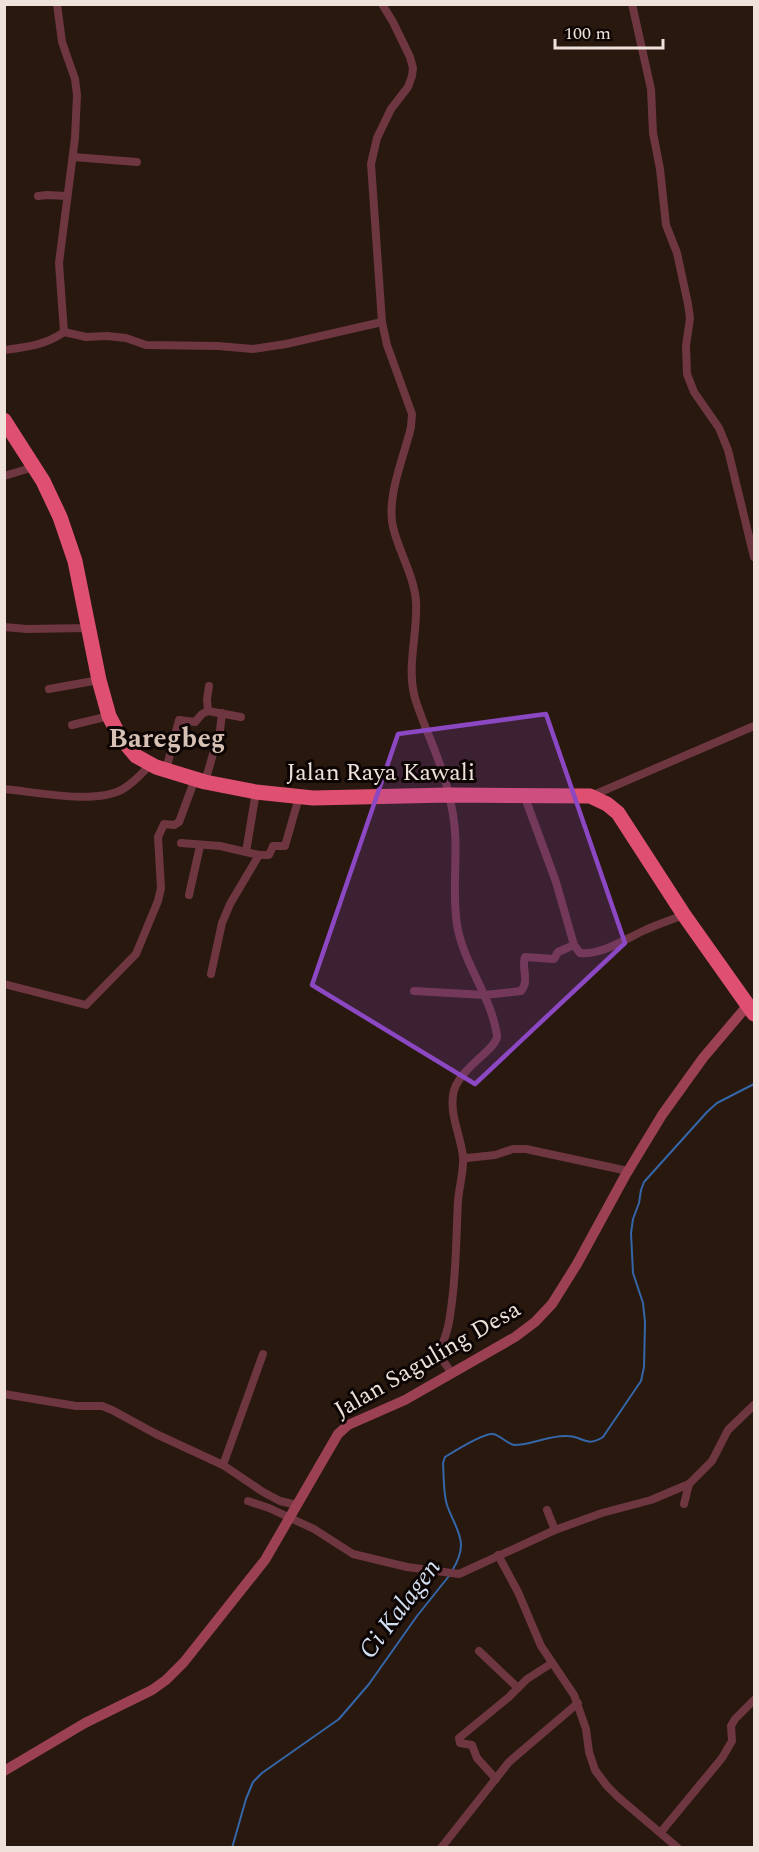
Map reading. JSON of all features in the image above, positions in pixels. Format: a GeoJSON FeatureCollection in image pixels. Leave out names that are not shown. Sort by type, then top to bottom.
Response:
{"type":"FeatureCollection","features":[{"type":"Feature","properties":{"kind":"highway","name":"Jalan Raya Kawali"},"geometry":{"type":"LineString","coordinates":[[4,420],[34,467],[60,517],[75,561],[99,680],[109,716],[120,737],[136,756],[166,770],[200,780],[256,792],[299,797],[590,796],[607,804],[618,813],[684,915],[751,1010]]}},
{"type":"Feature","properties":{"kind":"street"},"geometry":{"type":"LineString","coordinates":[[57,4],[62,42],[76,85],[73,157],[59,263],[64,332]]}},
{"type":"Feature","properties":{"kind":"street"},"geometry":{"type":"LineString","coordinates":[[382,4],[398,31],[413,68],[408,87],[391,109],[377,138],[371,164],[382,322],[387,345],[412,414],[411,428],[391,507],[393,525],[416,599],[413,688],[449,795],[454,819],[454,884],[458,926],[464,951],[485,995],[497,1040],[463,1073],[454,1087],[453,1115],[463,1156],[457,1249],[449,1320],[439,1353],[451,1372]]}},
{"type":"Feature","properties":{"kind":"street"},"geometry":{"type":"LineString","coordinates":[[632,4],[651,89],[652,133],[660,169],[665,221],[677,252],[688,304],[690,318],[686,346],[687,374],[694,392],[719,428],[728,450],[754,557]]}},
{"type":"Feature","properties":{"kind":"street"},"geometry":{"type":"LineString","coordinates":[[73,157],[137,162]]}},
{"type":"Feature","properties":{"kind":"street"},"geometry":{"type":"LineString","coordinates":[[38,196],[67,196]]}},
{"type":"Feature","properties":{"kind":"street"},"geometry":{"type":"LineString","coordinates":[[5,349],[29,348],[64,332],[86,337],[126,338],[146,345],[253,349],[295,343],[382,322]]}},
{"type":"Feature","properties":{"kind":"street"},"geometry":{"type":"LineString","coordinates":[[4,476],[34,467]]}},
{"type":"Feature","properties":{"kind":"street"},"geometry":{"type":"LineString","coordinates":[[4,627],[27,630],[89,628]]}},
{"type":"Feature","properties":{"kind":"street"},"geometry":{"type":"LineString","coordinates":[[49,689],[99,680]]}},
{"type":"Feature","properties":{"kind":"street"},"geometry":{"type":"LineString","coordinates":[[208,711],[209,686]]}},
{"type":"Feature","properties":{"kind":"street"},"geometry":{"type":"LineString","coordinates":[[166,770],[177,722],[182,719],[195,722],[208,711],[241,717]]}},
{"type":"Feature","properties":{"kind":"street"},"geometry":{"type":"LineString","coordinates":[[219,739],[222,713]]}},
{"type":"Feature","properties":{"kind":"street"},"geometry":{"type":"LineString","coordinates":[[72,725],[109,716]]}},
{"type":"Feature","properties":{"kind":"street"},"geometry":{"type":"LineString","coordinates":[[590,796],[754,726]]}},
{"type":"Feature","properties":{"kind":"street"},"geometry":{"type":"LineString","coordinates":[[4,984],[86,1005],[136,954],[161,888],[159,832],[164,824],[174,825],[179,822],[213,753]]}},
{"type":"Feature","properties":{"kind":"street"},"geometry":{"type":"LineString","coordinates":[[4,789],[86,797],[108,795],[136,781],[151,764]]}},
{"type":"Feature","properties":{"kind":"street"},"geometry":{"type":"LineString","coordinates":[[246,852],[256,792]]}},
{"type":"Feature","properties":{"kind":"street"},"geometry":{"type":"LineString","coordinates":[[524,795],[558,889],[574,945],[580,952],[596,951],[684,915]]}},
{"type":"Feature","properties":{"kind":"street"},"geometry":{"type":"LineString","coordinates":[[181,843],[220,846],[259,855],[271,854],[274,845],[285,846],[299,797]]}},
{"type":"Feature","properties":{"kind":"street"},"geometry":{"type":"LineString","coordinates":[[189,895],[200,846]]}},
{"type":"Feature","properties":{"kind":"street"},"geometry":{"type":"LineString","coordinates":[[211,974],[222,923],[234,896],[259,855]]}},
{"type":"Feature","properties":{"kind":"street"},"geometry":{"type":"LineString","coordinates":[[414,991],[485,995],[521,991],[526,983],[523,961],[525,957],[554,959],[558,952],[574,945]]}},
{"type":"Feature","properties":{"kind":"street","name":"Jalan Saguling Desa"},"geometry":{"type":"LineString","coordinates":[[4,1772],[75,1728],[122,1706],[166,1680],[184,1662],[265,1560],[335,1440],[348,1425],[405,1400],[515,1337],[535,1322],[552,1304],[603,1220],[628,1171],[662,1115],[703,1058],[751,1010]]}},
{"type":"Feature","properties":{"kind":"street"},"geometry":{"type":"LineString","coordinates":[[463,1156],[466,1158],[495,1155],[513,1149],[526,1149],[628,1171]]}},
{"type":"Feature","properties":{"kind":"street"},"geometry":{"type":"LineString","coordinates":[[223,1466],[263,1354]]}},
{"type":"Feature","properties":{"kind":"street"},"geometry":{"type":"LineString","coordinates":[[4,1394],[76,1406],[102,1406],[223,1466],[280,1501],[297,1505]]}},
{"type":"Feature","properties":{"kind":"street"},"geometry":{"type":"LineString","coordinates":[[248,1501],[314,1529],[353,1554],[407,1567],[451,1572],[470,1570],[555,1530],[602,1513],[651,1500],[689,1484],[712,1461],[728,1430],[754,1405]]}},
{"type":"Feature","properties":{"kind":"street"},"geometry":{"type":"LineString","coordinates":[[684,1503],[689,1484]]}},
{"type":"Feature","properties":{"kind":"street"},"geometry":{"type":"LineString","coordinates":[[547,1510],[555,1530]]}},
{"type":"Feature","properties":{"kind":"street"},"geometry":{"type":"LineString","coordinates":[[498,1555],[518,1592],[533,1631],[578,1703],[595,1770],[618,1797],[678,1848]]}},
{"type":"Feature","properties":{"kind":"street"},"geometry":{"type":"LineString","coordinates":[[479,1651],[518,1688]]}},
{"type":"Feature","properties":{"kind":"street"},"geometry":{"type":"LineString","coordinates":[[496,1779],[477,1758],[472,1745],[460,1743],[459,1739],[536,1672],[552,1663]]}},
{"type":"Feature","properties":{"kind":"street"},"geometry":{"type":"LineString","coordinates":[[661,1832],[722,1758],[732,1741],[731,1725],[754,1700]]}},
{"type":"Feature","properties":{"kind":"street"},"geometry":{"type":"LineString","coordinates":[[441,1848],[509,1762],[578,1703]]}},
{"type":"Feature","properties":{"kind":"highlighted area"},"geometry":{"type":"Polygon","coordinates":[[[546,714],[625,943],[475,1084],[312,985],[398,734],[546,714]]]}},
{"type":"Feature","properties":{"kind":"waterway","name":"Ci Kalagen"},"geometry":{"type":"LineString","coordinates":[[452,1571],[461,1544],[446,1500],[443,1463],[445,1457],[489,1434],[496,1435],[514,1445],[560,1436],[572,1436],[588,1442],[603,1437],[641,1381],[644,1367],[645,1322],[643,1303],[633,1273],[631,1233],[644,1182],[717,1103],[754,1084]]}},
{"type":"Feature","properties":{"kind":"waterway","name":"Ci Kalagen"},"geometry":{"type":"LineString","coordinates":[[232,1848],[253,1782],[262,1773],[339,1719],[369,1684],[417,1616],[449,1576]]}},
{"type":"Feature","properties":{"kind":"district","name":"Baregbeg"},"geometry":{"type":"Point","coordinates":[167,738]}}]}
